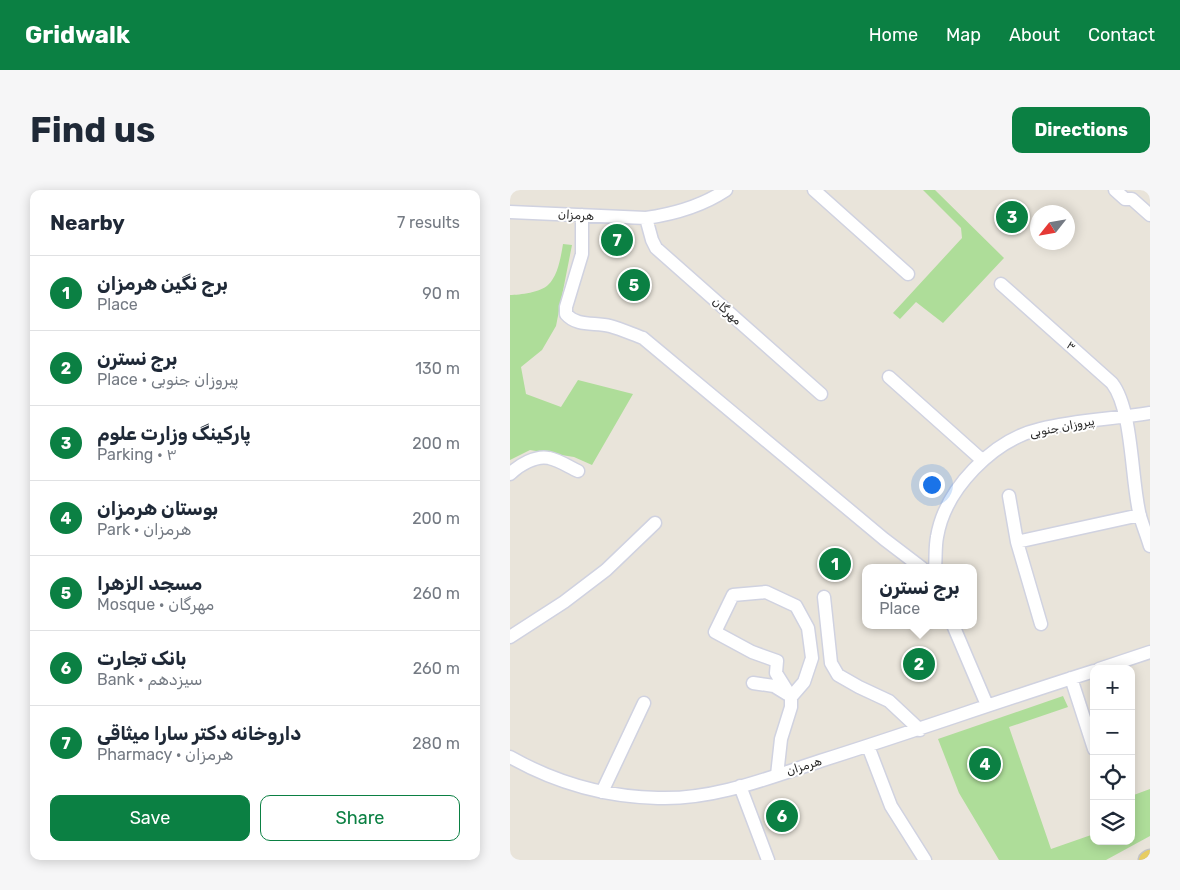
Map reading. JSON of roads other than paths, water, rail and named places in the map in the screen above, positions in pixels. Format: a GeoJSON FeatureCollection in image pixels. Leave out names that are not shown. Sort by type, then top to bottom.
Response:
{"type":"FeatureCollection","features":[{"type":"Feature","properties":{"kind":"main road"},"geometry":{"type":"LineString","coordinates":[[1146,860],[1150,858]]}},
{"type":"Feature","properties":{"kind":"street","name":"هرمزان"},"geometry":{"type":"LineString","coordinates":[[510,212],[610,218],[646,218],[665,216],[684,210],[726,190]]}},
{"type":"Feature","properties":{"kind":"street"},"geometry":{"type":"LineString","coordinates":[[814,190],[908,274]]}},
{"type":"Feature","properties":{"kind":"street"},"geometry":{"type":"LineString","coordinates":[[1115,190],[1125,199],[1131,195],[1150,214]]}},
{"type":"Feature","properties":{"kind":"street"},"geometry":{"type":"LineString","coordinates":[[582,215],[582,254],[566,307],[566,314],[569,318],[577,323],[608,326],[643,338],[884,539],[917,564]]}},
{"type":"Feature","properties":{"kind":"street","name":"مهرگان"},"geometry":{"type":"LineString","coordinates":[[646,218],[656,248],[820,394]]}},
{"type":"Feature","properties":{"kind":"street","name":"۳"},"geometry":{"type":"LineString","coordinates":[[1002,284],[1112,383],[1120,396],[1126,417],[1140,515],[1150,546]]}},
{"type":"Feature","properties":{"kind":"street"},"geometry":{"type":"LineString","coordinates":[[889,377],[982,460]]}},
{"type":"Feature","properties":{"kind":"street","name":"پیروزان جنوبی"},"geometry":{"type":"LineString","coordinates":[[935,564],[937,536],[947,506],[963,481],[982,460],[1011,439],[1039,429],[1150,413]]}},
{"type":"Feature","properties":{"kind":"street"},"geometry":{"type":"LineString","coordinates":[[510,474],[532,460],[548,457],[578,471]]}},
{"type":"Feature","properties":{"kind":"street"},"geometry":{"type":"LineString","coordinates":[[1009,496],[1017,542],[1041,624]]}},
{"type":"Feature","properties":{"kind":"street"},"geometry":{"type":"LineString","coordinates":[[1017,542],[1140,515]]}},
{"type":"Feature","properties":{"kind":"street"},"geometry":{"type":"LineString","coordinates":[[510,636],[564,602],[606,570],[655,523]]}},
{"type":"Feature","properties":{"kind":"street"},"geometry":{"type":"LineString","coordinates":[[777,775],[781,739],[791,707],[791,696],[776,673],[777,661],[752,652],[715,632],[733,595],[766,592],[796,606],[808,628],[812,658],[804,682],[791,696]]}},
{"type":"Feature","properties":{"kind":"street"},"geometry":{"type":"LineString","coordinates":[[824,597],[831,663],[838,675],[858,687],[889,701],[920,730]]}},
{"type":"Feature","properties":{"kind":"street"},"geometry":{"type":"LineString","coordinates":[[955,629],[987,706]]}},
{"type":"Feature","properties":{"kind":"street"},"geometry":{"type":"LineString","coordinates":[[1111,665],[1150,652]]}},
{"type":"Feature","properties":{"kind":"street","name":"هرمزان"},"geometry":{"type":"LineString","coordinates":[[510,757],[530,768],[575,786],[602,792],[659,799],[705,796],[920,730],[1090,671]]}},
{"type":"Feature","properties":{"kind":"street"},"geometry":{"type":"LineString","coordinates":[[1071,678],[1090,737]]}},
{"type":"Feature","properties":{"kind":"street"},"geometry":{"type":"LineString","coordinates":[[753,683],[774,686],[791,696]]}},
{"type":"Feature","properties":{"kind":"street"},"geometry":{"type":"LineString","coordinates":[[602,792],[644,703]]}},
{"type":"Feature","properties":{"kind":"street"},"geometry":{"type":"LineString","coordinates":[[868,746],[891,806],[925,860]]}},
{"type":"Feature","properties":{"kind":"street"},"geometry":{"type":"LineString","coordinates":[[740,786],[768,860]]}},
{"type":"Feature","properties":{"kind":"place","name":"پارکینگ وزارت علوم"},"geometry":{"type":"Point","coordinates":[1012,217]}},
{"type":"Feature","properties":{"kind":"place","name":"داروخانه دکتر سارا میثاقی"},"geometry":{"type":"Point","coordinates":[617,240]}},
{"type":"Feature","properties":{"kind":"place","name":"مسجد الزهرا"},"geometry":{"type":"Point","coordinates":[634,285]}},
{"type":"Feature","properties":{"kind":"place","name":"برج نگین هرمزان"},"geometry":{"type":"Point","coordinates":[835,564]}},
{"type":"Feature","properties":{"kind":"place","name":"برج نسترن"},"geometry":{"type":"Point","coordinates":[919,664]}},
{"type":"Feature","properties":{"kind":"place","name":"بوستان هرمزان"},"geometry":{"type":"Point","coordinates":[985,764]}},
{"type":"Feature","properties":{"kind":"place","name":"بانک تجارت"},"geometry":{"type":"Point","coordinates":[782,816]}}]}
